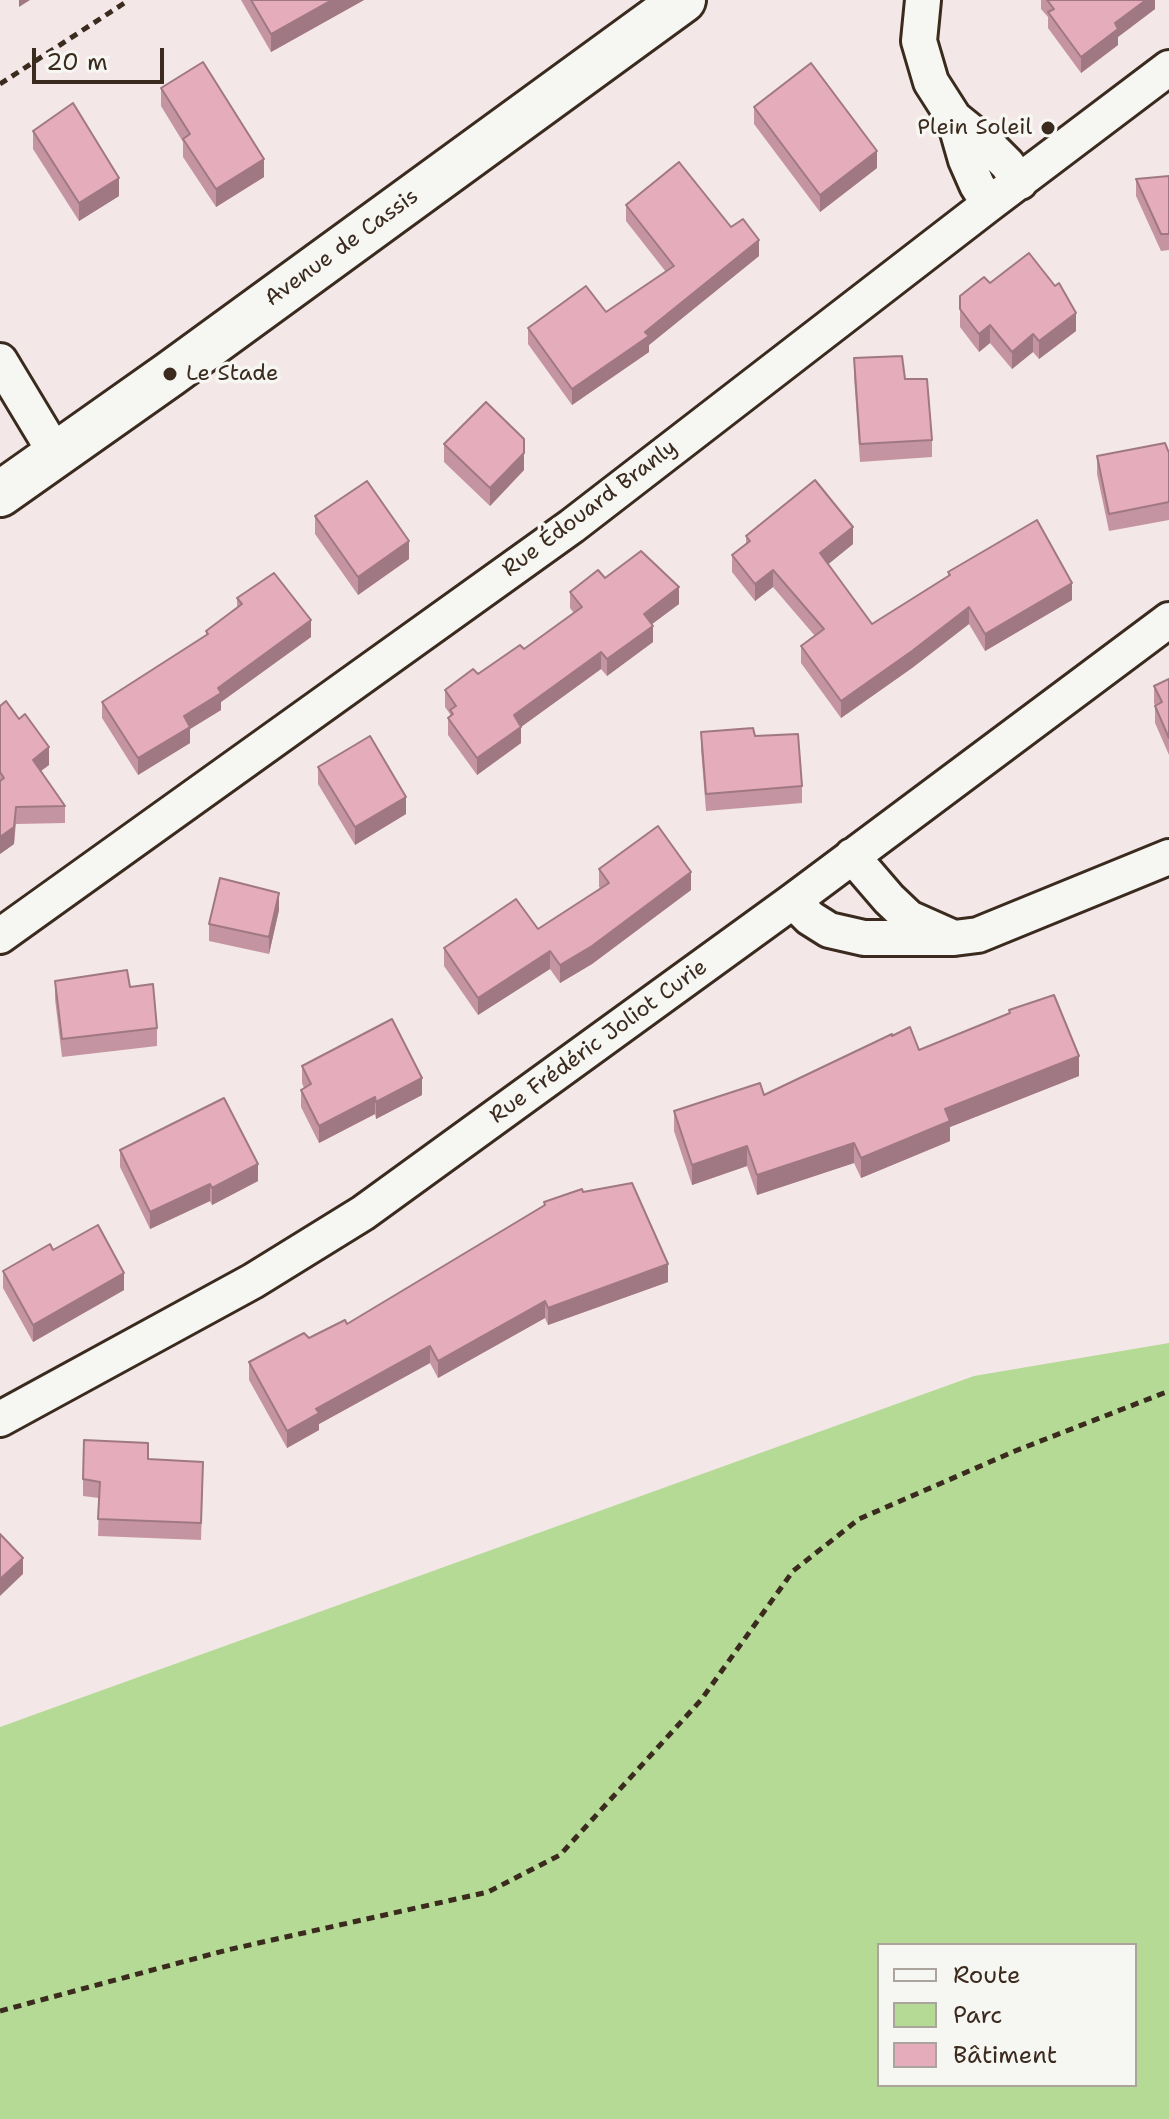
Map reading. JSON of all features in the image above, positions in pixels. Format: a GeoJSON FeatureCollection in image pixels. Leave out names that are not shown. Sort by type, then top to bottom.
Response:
{"type":"FeatureCollection","features":[{"type":"Feature","properties":{"kind":"main road","name":"Avenue de Cassis"},"geometry":{"type":"LineString","coordinates":[[0,494],[683,0]]}},
{"type":"Feature","properties":{"kind":"street"},"geometry":{"type":"LineString","coordinates":[[923,0],[919,41],[931,82],[954,118],[966,160],[989,204]]}},
{"type":"Feature","properties":{"kind":"street","name":"Rue Édouard Branly"},"geometry":{"type":"LineString","coordinates":[[0,936],[572,526],[1169,68]]}},
{"type":"Feature","properties":{"kind":"street"},"geometry":{"type":"LineString","coordinates":[[954,118],[999,156],[1020,182]]}},
{"type":"Feature","properties":{"kind":"street"},"geometry":{"type":"LineString","coordinates":[[0,361],[56,454]]}},
{"type":"Feature","properties":{"kind":"street","name":"Rue Frédéric Joliot Curie"},"geometry":{"type":"LineString","coordinates":[[0,1419],[253,1281],[363,1213],[793,901],[1169,620]]}},
{"type":"Feature","properties":{"kind":"street"},"geometry":{"type":"LineString","coordinates":[[852,856],[909,918],[954,938]]}},
{"type":"Feature","properties":{"kind":"street"},"geometry":{"type":"LineString","coordinates":[[793,901],[810,918],[829,930],[864,938],[954,938],[978,935],[1169,857]]}},
{"type":"Feature","properties":{"kind":"path"},"geometry":{"type":"LineString","coordinates":[[0,84],[129,0]]}},
{"type":"Feature","properties":{"kind":"path"},"geometry":{"type":"LineString","coordinates":[[0,2011],[227,1950],[488,1892],[560,1855],[701,1700],[793,1571],[859,1519],[1015,1451],[1169,1391]]}},
{"type":"Feature","properties":{"kind":"green space"},"geometry":{"type":"Polygon","coordinates":[[[1169,1343],[1169,2119],[0,2119],[0,1727],[974,1376],[1169,1343]]]}},
{"type":"Feature","properties":{"kind":"building"},"geometry":{"type":"Polygon","coordinates":[[[251,0],[332,0],[271,34],[251,0]]]}},
{"type":"Feature","properties":{"kind":"building"},"geometry":{"type":"Polygon","coordinates":[[[1047,0],[1146,0],[1115,23],[1118,29],[1081,57],[1048,12],[1054,9],[1047,0]]]}},
{"type":"Feature","properties":{"kind":"building"},"geometry":{"type":"Polygon","coordinates":[[[203,62],[264,159],[216,189],[183,139],[190,134],[161,88],[203,62]]]}},
{"type":"Feature","properties":{"kind":"building"},"geometry":{"type":"Polygon","coordinates":[[[811,63],[877,151],[820,195],[754,107],[811,63]]]}},
{"type":"Feature","properties":{"kind":"building"},"geometry":{"type":"Polygon","coordinates":[[[73,103],[119,178],[79,203],[33,131],[73,103]]]}},
{"type":"Feature","properties":{"kind":"building"},"geometry":{"type":"Polygon","coordinates":[[[679,162],[731,227],[743,219],[759,240],[645,332],[649,336],[572,389],[528,328],[586,286],[606,312],[674,266],[626,205],[679,162]]]}},
{"type":"Feature","properties":{"kind":"building"},"geometry":{"type":"Polygon","coordinates":[[[1169,176],[1169,234],[1161,234],[1136,179],[1169,176]]]}},
{"type":"Feature","properties":{"kind":"building"},"geometry":{"type":"Polygon","coordinates":[[[1029,253],[1055,286],[1059,283],[1076,313],[1039,341],[1033,334],[1012,352],[990,325],[979,334],[960,309],[960,296],[984,277],[990,283],[1029,253]]]}},
{"type":"Feature","properties":{"kind":"building"},"geometry":{"type":"Polygon","coordinates":[[[902,356],[905,379],[927,379],[932,440],[860,444],[854,358],[902,356]]]}},
{"type":"Feature","properties":{"kind":"building"},"geometry":{"type":"Polygon","coordinates":[[[486,402],[524,439],[524,453],[490,488],[444,444],[486,402]]]}},
{"type":"Feature","properties":{"kind":"building"},"geometry":{"type":"Polygon","coordinates":[[[1165,443],[1169,453],[1169,502],[1109,514],[1097,456],[1165,443]]]}},
{"type":"Feature","properties":{"kind":"building"},"geometry":{"type":"Polygon","coordinates":[[[815,480],[853,527],[820,553],[872,624],[950,575],[948,572],[1037,520],[1072,583],[985,634],[969,607],[841,701],[801,646],[824,629],[773,570],[755,584],[732,555],[750,541],[746,536],[815,480]]]}},
{"type":"Feature","properties":{"kind":"building"},"geometry":{"type":"Polygon","coordinates":[[[367,481],[409,541],[358,577],[315,516],[367,481]]]}},
{"type":"Feature","properties":{"kind":"building"},"geometry":{"type":"Polygon","coordinates":[[[641,551],[679,587],[644,614],[653,626],[607,659],[601,652],[514,715],[521,727],[477,758],[448,718],[453,714],[450,710],[456,706],[445,690],[473,669],[478,674],[520,645],[524,649],[582,607],[570,592],[598,570],[605,578],[641,551]]]}},
{"type":"Feature","properties":{"kind":"building"},"geometry":{"type":"Polygon","coordinates":[[[274,573],[311,620],[218,688],[221,693],[184,716],[190,727],[138,758],[102,702],[208,634],[206,631],[242,604],[237,598],[274,573]]]}},
{"type":"Feature","properties":{"kind":"building"},"geometry":{"type":"Polygon","coordinates":[[[1169,679],[1169,738],[1155,706],[1162,702],[1154,686],[1169,679]]]}},
{"type":"Feature","properties":{"kind":"building"},"geometry":{"type":"Polygon","coordinates":[[[6,701],[19,719],[25,714],[49,747],[33,760],[65,806],[16,807],[14,827],[0,837],[0,781],[4,778],[0,772],[0,706],[6,701]]]}},
{"type":"Feature","properties":{"kind":"building"},"geometry":{"type":"Polygon","coordinates":[[[753,728],[755,736],[798,734],[802,786],[706,794],[701,732],[753,728]]]}},
{"type":"Feature","properties":{"kind":"building"},"geometry":{"type":"Polygon","coordinates":[[[370,736],[406,797],[355,827],[318,767],[370,736]]]}},
{"type":"Feature","properties":{"kind":"building"},"geometry":{"type":"Polygon","coordinates":[[[658,826],[691,872],[592,946],[560,965],[550,951],[478,998],[444,948],[516,899],[538,929],[609,883],[599,869],[658,826]]]}},
{"type":"Feature","properties":{"kind":"building"},"geometry":{"type":"Polygon","coordinates":[[[220,878],[279,893],[269,937],[209,924],[220,878]]]}},
{"type":"Feature","properties":{"kind":"building"},"geometry":{"type":"Polygon","coordinates":[[[127,970],[130,987],[153,984],[157,1028],[62,1039],[55,981],[127,970]]]}},
{"type":"Feature","properties":{"kind":"building"},"geometry":{"type":"Polygon","coordinates":[[[1054,995],[1079,1056],[945,1109],[950,1121],[861,1158],[854,1143],[757,1175],[747,1146],[692,1165],[674,1111],[760,1083],[764,1095],[910,1027],[919,1050],[1010,1013],[1009,1010],[1054,995]]]}},
{"type":"Feature","properties":{"kind":"building"},"geometry":{"type":"Polygon","coordinates":[[[392,1019],[422,1078],[376,1102],[375,1097],[319,1126],[301,1090],[311,1084],[302,1066],[392,1019]]]}},
{"type":"Feature","properties":{"kind":"building"},"geometry":{"type":"Polygon","coordinates":[[[224,1098],[258,1164],[212,1188],[210,1184],[150,1212],[120,1150],[224,1098]]]}},
{"type":"Feature","properties":{"kind":"building"},"geometry":{"type":"Polygon","coordinates":[[[632,1183],[668,1264],[548,1308],[545,1301],[438,1361],[430,1346],[316,1409],[319,1413],[287,1431],[249,1362],[304,1333],[309,1338],[345,1320],[347,1324],[545,1205],[544,1202],[582,1189],[583,1192],[632,1183]]]}},
{"type":"Feature","properties":{"kind":"building"},"geometry":{"type":"Polygon","coordinates":[[[98,1225],[124,1273],[33,1325],[3,1271],[50,1244],[53,1250],[98,1225]]]}},
{"type":"Feature","properties":{"kind":"building"},"geometry":{"type":"Polygon","coordinates":[[[84,1440],[148,1443],[148,1459],[203,1462],[201,1523],[98,1519],[100,1482],[83,1479],[84,1440]]]}},
{"type":"Feature","properties":{"kind":"building"},"geometry":{"type":"Polygon","coordinates":[[[0,1534],[23,1558],[0,1579],[0,1534]]]}},
{"type":"Feature","properties":{"kind":"place","name":"Plein Soleil"},"geometry":{"type":"Point","coordinates":[1048,128]}},
{"type":"Feature","properties":{"kind":"place","name":"Le Stade"},"geometry":{"type":"Point","coordinates":[170,374]}}]}
